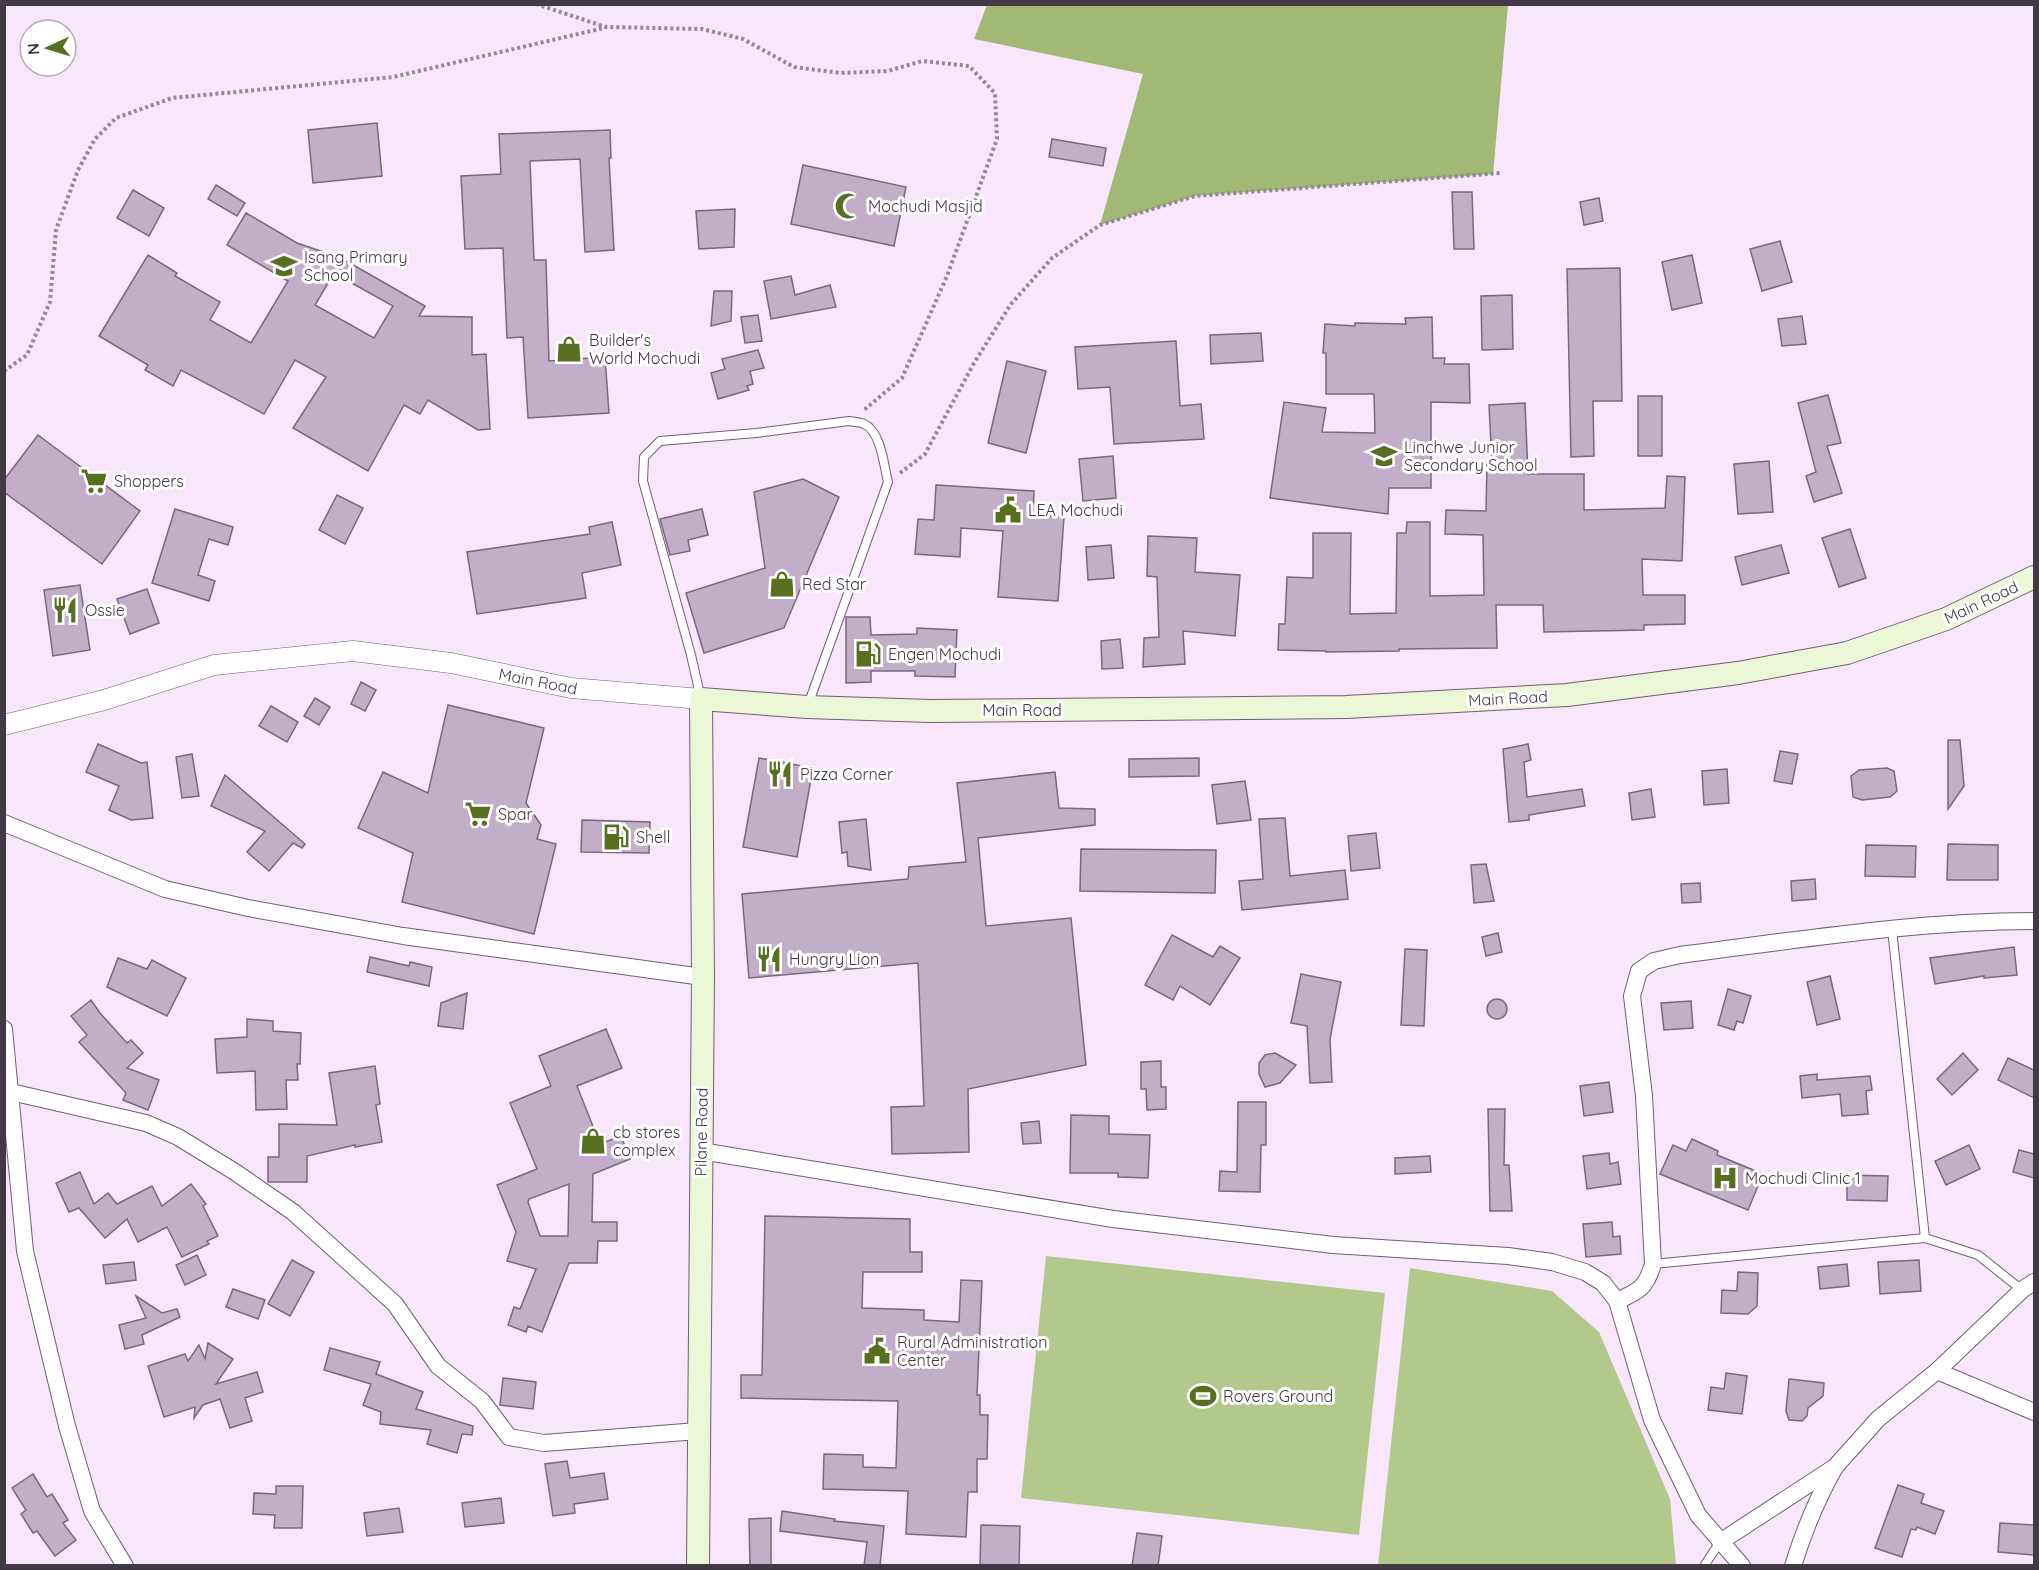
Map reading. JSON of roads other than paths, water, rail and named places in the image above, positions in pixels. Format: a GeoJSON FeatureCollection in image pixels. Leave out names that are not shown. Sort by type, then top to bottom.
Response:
{"type":"FeatureCollection","features":[{"type":"Feature","properties":{"kind":"main road","name":"Main Road"},"geometry":{"type":"LineString","coordinates":[[701,699],[807,707],[930,711],[1347,707],[1579,693],[1716,677],[1847,653],[1946,619],[2034,577]]}},
{"type":"Feature","properties":{"kind":"main road","name":"Pilane Road"},"geometry":{"type":"LineString","coordinates":[[698,1566],[703,977],[701,699]]}},
{"type":"Feature","properties":{"kind":"street","name":"Main Road"},"geometry":{"type":"LineString","coordinates":[[4,725],[104,700],[214,665],[353,651],[451,663],[571,688],[701,699]]}},
{"type":"Feature","properties":{"kind":"street"},"geometry":{"type":"LineString","coordinates":[[4,823],[165,889],[238,906],[403,936],[703,977]]}},
{"type":"Feature","properties":{"kind":"street"},"geometry":{"type":"LineString","coordinates":[[1617,1301],[1639,1291],[1648,1280],[1653,1264],[1644,1096],[1632,996],[1639,971],[1654,961],[1680,955],[1892,929],[1976,921],[2034,921]]}},
{"type":"Feature","properties":{"kind":"street"},"geometry":{"type":"LineString","coordinates":[[4,1029],[25,1251],[67,1426],[92,1511],[125,1566]]}},
{"type":"Feature","properties":{"kind":"street"},"geometry":{"type":"LineString","coordinates":[[11,1092],[147,1123],[178,1137],[235,1172],[293,1212],[395,1304],[438,1365],[482,1401],[509,1437],[544,1443],[699,1431]]}},
{"type":"Feature","properties":{"kind":"street"},"geometry":{"type":"LineString","coordinates":[[701,1151],[1113,1219],[1333,1245],[1508,1256],[1552,1262],[1585,1272],[1603,1283],[1617,1301],[1652,1420],[1698,1515],[1742,1566]]}},
{"type":"Feature","properties":{"kind":"street"},"geometry":{"type":"LineString","coordinates":[[1792,1566],[1817,1498],[1835,1467],[1878,1419],[1937,1371],[2028,1286]]}},
{"type":"Feature","properties":{"kind":"street"},"geometry":{"type":"LineString","coordinates":[[1937,1371],[2034,1412]]}},
{"type":"Feature","properties":{"kind":"street"},"geometry":{"type":"LineString","coordinates":[[1720,1542],[1835,1467]]}},
{"type":"Feature","properties":{"kind":"lane"},"geometry":{"type":"LineString","coordinates":[[701,699],[643,481],[644,457],[660,441],[756,433],[849,421],[864,424],[873,430],[881,449],[888,482],[807,707]]}},
{"type":"Feature","properties":{"kind":"lane"},"geometry":{"type":"LineString","coordinates":[[1892,929],[1926,1238]]}},
{"type":"Feature","properties":{"kind":"lane"},"geometry":{"type":"LineString","coordinates":[[1653,1264],[1926,1238],[1978,1255],[2028,1286]]}},
{"type":"Feature","properties":{"kind":"lane"},"geometry":{"type":"LineString","coordinates":[[1704,1566],[1720,1542]]}},
{"type":"Feature","properties":{"kind":"place","name":"Mochudi Masjid"},"geometry":{"type":"Point","coordinates":[848,206]}},
{"type":"Feature","properties":{"kind":"place","name":"Isang Primary School"},"geometry":{"type":"Point","coordinates":[284,266]}},
{"type":"Feature","properties":{"kind":"place","name":"Builder's World Mochudi"},"geometry":{"type":"Point","coordinates":[569,349]}},
{"type":"Feature","properties":{"kind":"place","name":"Linchwe Junior Secondary School"},"geometry":{"type":"Point","coordinates":[1384,456]}},
{"type":"Feature","properties":{"kind":"place","name":"Shoppers"},"geometry":{"type":"Point","coordinates":[94,481]}},
{"type":"Feature","properties":{"kind":"place","name":"LEA Mochudi"},"geometry":{"type":"Point","coordinates":[1008,510]}},
{"type":"Feature","properties":{"kind":"place","name":"Red Star"},"geometry":{"type":"Point","coordinates":[782,584]}},
{"type":"Feature","properties":{"kind":"place","name":"Ossie"},"geometry":{"type":"Point","coordinates":[65,610]}},
{"type":"Feature","properties":{"kind":"place","name":"Engen Mochudi"},"geometry":{"type":"Point","coordinates":[868,654]}},
{"type":"Feature","properties":{"kind":"place","name":"Pizza Corner"},"geometry":{"type":"Point","coordinates":[780,774]}},
{"type":"Feature","properties":{"kind":"place","name":"Spar"},"geometry":{"type":"Point","coordinates":[478,814]}},
{"type":"Feature","properties":{"kind":"place","name":"Shell"},"geometry":{"type":"Point","coordinates":[616,837]}},
{"type":"Feature","properties":{"kind":"place","name":"Hungry Lion"},"geometry":{"type":"Point","coordinates":[769,959]}},
{"type":"Feature","properties":{"kind":"place","name":"cb stores complex"},"geometry":{"type":"Point","coordinates":[593,1141]}},
{"type":"Feature","properties":{"kind":"place","name":"Mochudi Clinic 1"},"geometry":{"type":"Point","coordinates":[1725,1178]}},
{"type":"Feature","properties":{"kind":"place","name":"Rural Administration Center"},"geometry":{"type":"Point","coordinates":[877,1351]}},
{"type":"Feature","properties":{"kind":"place","name":"Rovers Ground"},"geometry":{"type":"Point","coordinates":[1203,1396]}}]}
